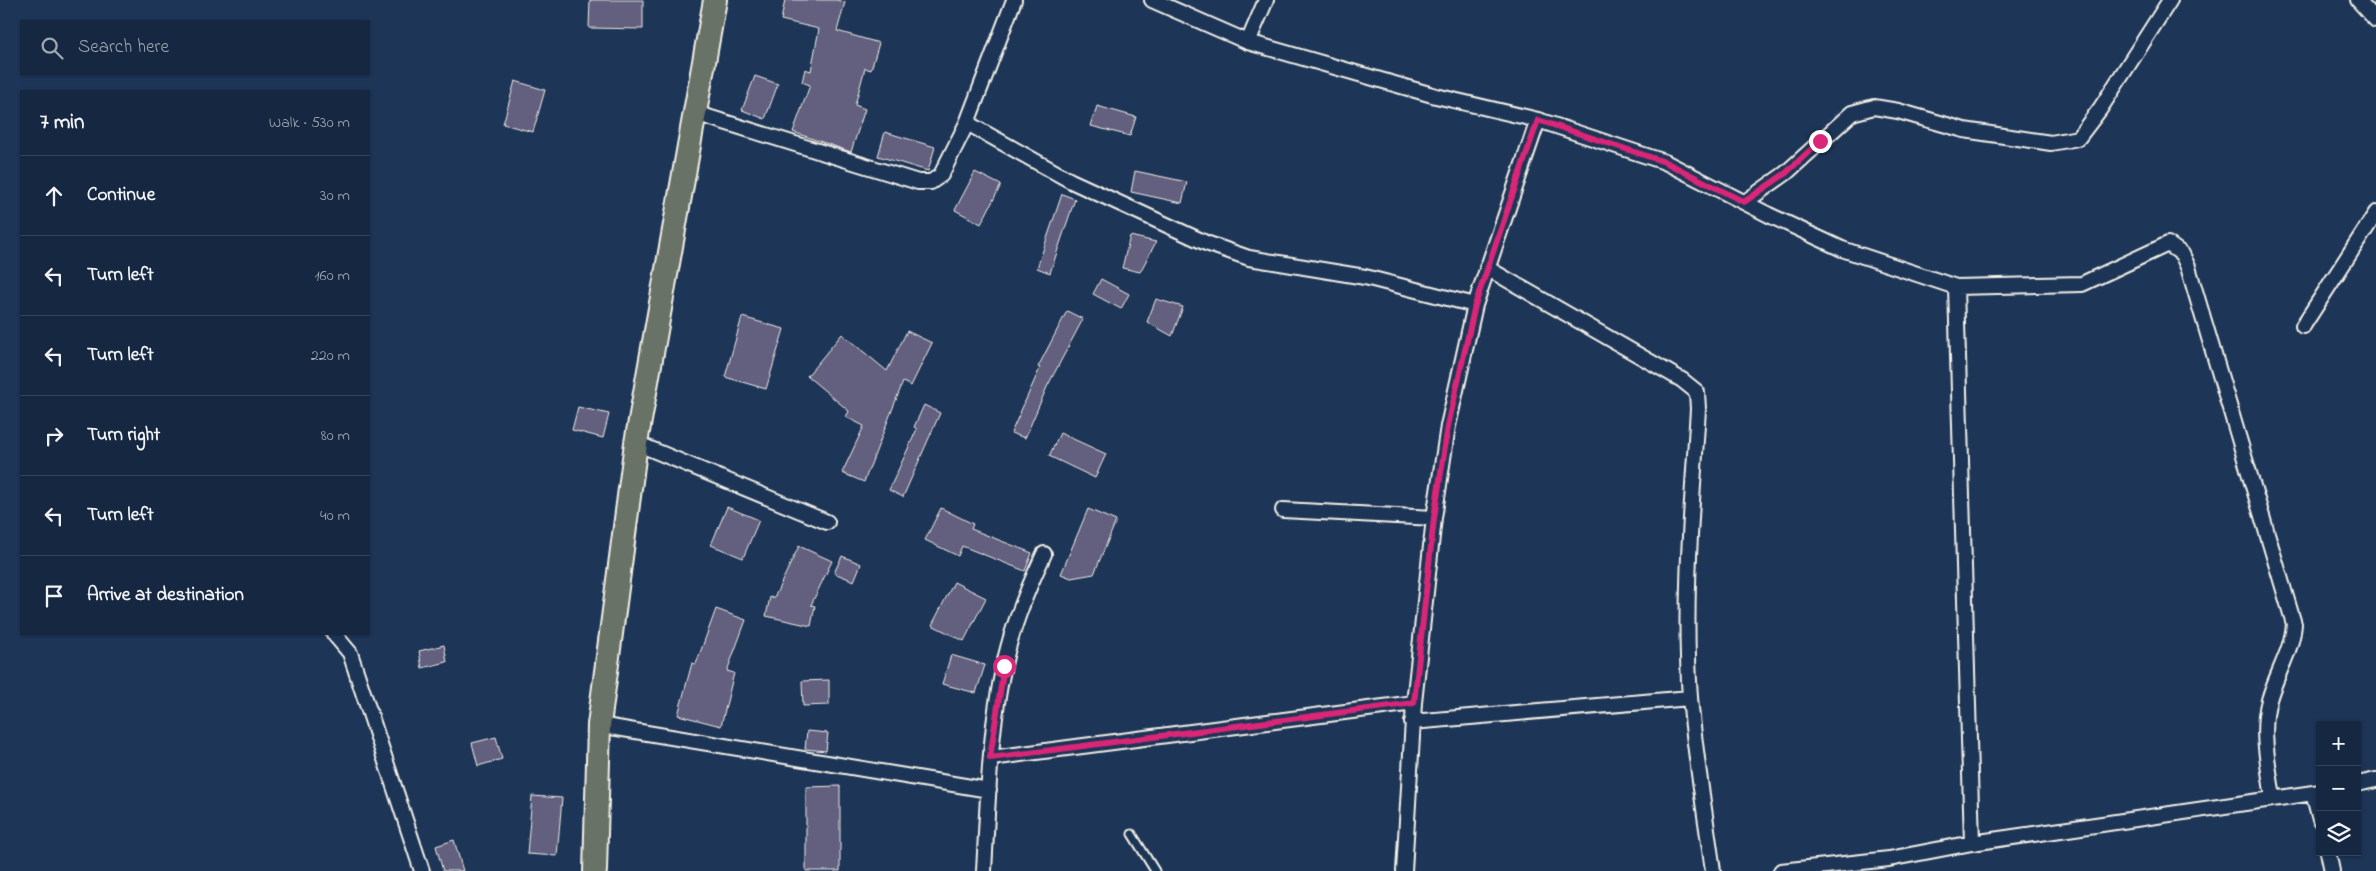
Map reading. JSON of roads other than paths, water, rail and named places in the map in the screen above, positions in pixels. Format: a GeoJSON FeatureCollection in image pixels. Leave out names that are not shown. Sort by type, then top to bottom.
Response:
{"type":"FeatureCollection","features":[{"type":"Feature","properties":{"kind":"main road"},"geometry":{"type":"LineString","coordinates":[[595,871],[599,725],[636,443],[716,0]]}},
{"type":"Feature","properties":{"kind":"street"},"geometry":{"type":"LineString","coordinates":[[695,113],[918,182],[931,182],[941,176],[968,123],[1014,0]]}},
{"type":"Feature","properties":{"kind":"street"},"geometry":{"type":"LineString","coordinates":[[1152,0],[1248,42],[1436,96],[1538,120],[1665,162],[1842,249],[1956,287],[2082,284],[2168,244],[2182,254],[2188,267],[2294,624],[2293,639],[2269,700],[2264,731],[2273,799]]}},
{"type":"Feature","properties":{"kind":"street"},"geometry":{"type":"LineString","coordinates":[[1248,42],[1266,0]]}},
{"type":"Feature","properties":{"kind":"street"},"geometry":{"type":"LineString","coordinates":[[1744,202],[1786,173],[1852,113],[1874,107],[1898,111],[1964,130],[2050,143],[2078,138],[2100,109],[2170,0]]}},
{"type":"Feature","properties":{"kind":"street"},"geometry":{"type":"LineString","coordinates":[[2358,0],[2376,20]]}},
{"type":"Feature","properties":{"kind":"street"},"geometry":{"type":"LineString","coordinates":[[1404,871],[1412,722],[1434,518],[1448,426],[1475,305],[1538,120]]}},
{"type":"Feature","properties":{"kind":"street"},"geometry":{"type":"LineString","coordinates":[[968,123],[1071,181],[1206,243],[1249,258],[1365,277],[1475,305]]}},
{"type":"Feature","properties":{"kind":"street"},"geometry":{"type":"LineString","coordinates":[[2302,326],[2376,213]]}},
{"type":"Feature","properties":{"kind":"street"},"geometry":{"type":"LineString","coordinates":[[1487,268],[1682,380],[1697,392],[1688,552],[1690,698],[1713,871]]}},
{"type":"Feature","properties":{"kind":"street"},"geometry":{"type":"LineString","coordinates":[[1956,287],[1972,843]]}},
{"type":"Feature","properties":{"kind":"street"},"geometry":{"type":"LineString","coordinates":[[636,443],[827,522]]}},
{"type":"Feature","properties":{"kind":"street"},"geometry":{"type":"LineString","coordinates":[[1283,510],[1434,518]]}},
{"type":"Feature","properties":{"kind":"street"},"geometry":{"type":"LineString","coordinates":[[984,871],[990,758],[1004,666],[1021,603],[1044,554]]}},
{"type":"Feature","properties":{"kind":"street"},"geometry":{"type":"LineString","coordinates":[[335,635],[350,653],[422,871]]}},
{"type":"Feature","properties":{"kind":"street"},"geometry":{"type":"LineString","coordinates":[[1412,722],[1690,698]]}},
{"type":"Feature","properties":{"kind":"street"},"geometry":{"type":"LineString","coordinates":[[990,758],[1414,703]]}},
{"type":"Feature","properties":{"kind":"street"},"geometry":{"type":"LineString","coordinates":[[599,725],[989,790]]}},
{"type":"Feature","properties":{"kind":"street"},"geometry":{"type":"LineString","coordinates":[[2361,783],[2376,780]]}},
{"type":"Feature","properties":{"kind":"street"},"geometry":{"type":"LineString","coordinates":[[1781,871],[1890,865],[1972,843],[2316,792]]}},
{"type":"Feature","properties":{"kind":"street"},"geometry":{"type":"LineString","coordinates":[[2329,856],[2332,871]]}},
{"type":"Feature","properties":{"kind":"lane"},"geometry":{"type":"LineString","coordinates":[[1132,834],[1155,871]]}}]}
